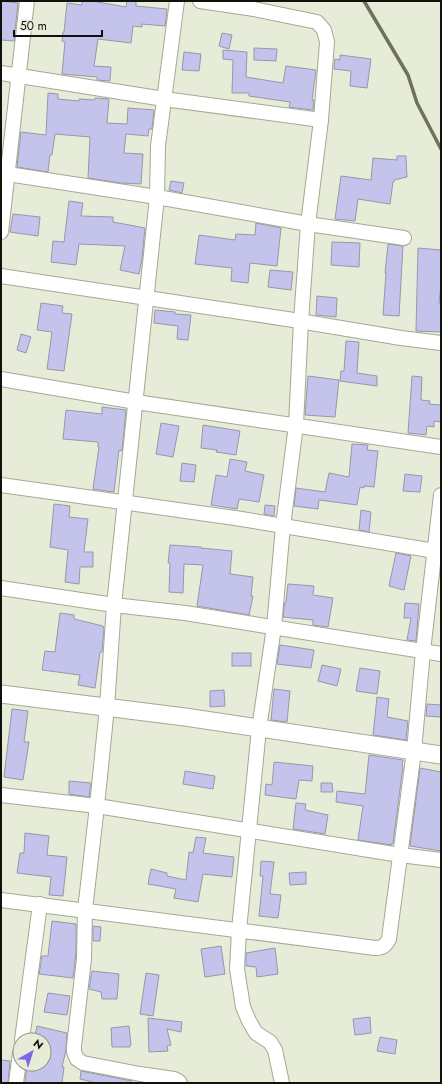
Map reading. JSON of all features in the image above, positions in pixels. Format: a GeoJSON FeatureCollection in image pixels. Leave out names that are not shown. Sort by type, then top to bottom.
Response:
{"type":"FeatureCollection","features":[{"type":"Feature","properties":{"kind":"street"},"geometry":{"type":"LineString","coordinates":[[1,232],[4,174],[19,75],[27,1]]}},
{"type":"Feature","properties":{"kind":"street"},"geometry":{"type":"LineString","coordinates":[[177,1],[158,146],[157,197],[114,605],[107,707],[85,910],[84,959],[74,1052],[77,1059],[83,1062],[140,1074],[174,1079],[180,1083]]}},
{"type":"Feature","properties":{"kind":"street"},"geometry":{"type":"LineString","coordinates":[[200,1],[254,9],[317,22],[324,30],[327,42],[321,120],[308,224],[301,321],[296,425],[283,526],[274,627],[259,729],[248,830],[237,970],[242,1008],[256,1033],[270,1042],[275,1050],[282,1083]]}},
{"type":"Feature","properties":{"kind":"street"},"geometry":{"type":"LineString","coordinates":[[1,72],[164,99],[321,120]]}},
{"type":"Feature","properties":{"kind":"street"},"geometry":{"type":"LineString","coordinates":[[4,174],[157,197],[308,224],[404,238]]}},
{"type":"Feature","properties":{"kind":"street"},"geometry":{"type":"LineString","coordinates":[[1,276],[441,343]]}},
{"type":"Feature","properties":{"kind":"street"},"geometry":{"type":"LineString","coordinates":[[1,379],[136,402],[441,447]]}},
{"type":"Feature","properties":{"kind":"street"},"geometry":{"type":"LineString","coordinates":[[1,485],[283,526],[438,552]]}},
{"type":"Feature","properties":{"kind":"street"},"geometry":{"type":"LineString","coordinates":[[1,900],[375,948],[382,948],[386,945],[389,939],[414,751],[423,651],[438,552],[441,495]]}},
{"type":"Feature","properties":{"kind":"street"},"geometry":{"type":"LineString","coordinates":[[1,588],[114,605],[185,613],[441,654]]}},
{"type":"Feature","properties":{"kind":"street"},"geometry":{"type":"LineString","coordinates":[[1,694],[107,707],[441,755]]}},
{"type":"Feature","properties":{"kind":"street"},"geometry":{"type":"LineString","coordinates":[[1,795],[97,806],[400,855],[441,860]]}},
{"type":"Feature","properties":{"kind":"street"},"geometry":{"type":"LineString","coordinates":[[23,1032],[40,904]]}},
{"type":"Feature","properties":{"kind":"street"},"geometry":{"type":"LineString","coordinates":[[16,1083],[17,1072]]}},
{"type":"Feature","properties":{"kind":"building"},"geometry":{"type":"Polygon","coordinates":[[[1,1],[18,3],[14,41],[1,40],[1,1]]]}},
{"type":"Feature","properties":{"kind":"building"},"geometry":{"type":"Polygon","coordinates":[[[82,1],[92,1],[126,7],[127,1],[136,1],[136,6],[167,9],[165,26],[142,24],[142,27],[133,26],[131,43],[98,39],[94,66],[111,67],[110,81],[97,80],[97,77],[62,74],[65,42],[62,41],[67,3],[82,5],[82,1]]]}},
{"type":"Feature","properties":{"kind":"building"},"geometry":{"type":"Polygon","coordinates":[[[222,33],[232,35],[229,49],[219,46],[222,33]]]}},
{"type":"Feature","properties":{"kind":"building"},"geometry":{"type":"Polygon","coordinates":[[[254,48],[277,49],[276,61],[254,60],[254,48]]]}},
{"type":"Feature","properties":{"kind":"building"},"geometry":{"type":"Polygon","coordinates":[[[223,50],[247,52],[246,77],[283,83],[286,66],[316,70],[312,100],[314,100],[313,110],[289,107],[290,102],[249,96],[249,93],[232,93],[233,60],[223,59],[223,50]]]}},
{"type":"Feature","properties":{"kind":"building"},"geometry":{"type":"Polygon","coordinates":[[[184,52],[201,54],[199,71],[182,70],[184,52]]]}},
{"type":"Feature","properties":{"kind":"building"},"geometry":{"type":"Polygon","coordinates":[[[340,55],[371,59],[367,88],[350,86],[351,71],[334,69],[335,59],[340,60],[340,55]]]}},
{"type":"Feature","properties":{"kind":"building"},"geometry":{"type":"Polygon","coordinates":[[[48,93],[58,94],[58,99],[79,101],[79,99],[109,99],[107,123],[127,124],[128,108],[154,110],[152,129],[149,129],[148,136],[126,134],[124,153],[143,154],[141,184],[121,183],[88,178],[90,137],[55,134],[48,172],[17,167],[21,132],[46,135],[48,93]]]}},
{"type":"Feature","properties":{"kind":"building"},"geometry":{"type":"Polygon","coordinates":[[[397,156],[406,156],[407,177],[394,180],[390,204],[358,199],[355,221],[335,219],[341,176],[371,180],[373,158],[397,160],[397,156]]]}},
{"type":"Feature","properties":{"kind":"building"},"geometry":{"type":"Polygon","coordinates":[[[171,181],[184,183],[182,193],[169,190],[171,181]]]}},
{"type":"Feature","properties":{"kind":"building"},"geometry":{"type":"Polygon","coordinates":[[[69,201],[83,203],[81,216],[113,217],[113,222],[145,228],[139,274],[120,270],[125,246],[79,244],[76,265],[51,262],[53,241],[64,242],[69,201]]]}},
{"type":"Feature","properties":{"kind":"building"},"geometry":{"type":"Polygon","coordinates":[[[13,214],[40,217],[38,236],[10,232],[13,214]]]}},
{"type":"Feature","properties":{"kind":"building"},"geometry":{"type":"Polygon","coordinates":[[[256,223],[281,228],[277,266],[250,263],[248,283],[231,281],[232,268],[195,264],[199,235],[235,240],[236,234],[255,235],[256,223]]]}},
{"type":"Feature","properties":{"kind":"building"},"geometry":{"type":"Polygon","coordinates":[[[332,242],[360,243],[359,267],[331,265],[332,242]]]}},
{"type":"Feature","properties":{"kind":"building"},"geometry":{"type":"Polygon","coordinates":[[[388,244],[403,246],[399,316],[383,315],[388,244]]]}},
{"type":"Feature","properties":{"kind":"building"},"geometry":{"type":"Polygon","coordinates":[[[418,248],[441,250],[441,284],[439,303],[441,303],[441,332],[416,331],[418,248]]]}},
{"type":"Feature","properties":{"kind":"building"},"geometry":{"type":"Polygon","coordinates":[[[270,270],[293,272],[291,290],[268,287],[270,270]]]}},
{"type":"Feature","properties":{"kind":"building"},"geometry":{"type":"Polygon","coordinates":[[[317,296],[337,298],[336,317],[316,315],[317,296]]]}},
{"type":"Feature","properties":{"kind":"building"},"geometry":{"type":"Polygon","coordinates":[[[41,303],[63,306],[62,313],[72,314],[64,371],[47,369],[52,332],[37,330],[41,303]]]}},
{"type":"Feature","properties":{"kind":"building"},"geometry":{"type":"Polygon","coordinates":[[[155,310],[175,312],[175,314],[191,315],[188,340],[177,339],[178,326],[154,323],[155,310]]]}},
{"type":"Feature","properties":{"kind":"building"},"geometry":{"type":"Polygon","coordinates":[[[21,334],[31,337],[26,353],[17,350],[21,334]]]}},
{"type":"Feature","properties":{"kind":"building"},"geometry":{"type":"Polygon","coordinates":[[[346,341],[359,342],[357,373],[377,376],[377,386],[340,381],[341,371],[344,371],[346,341]]]}},
{"type":"Feature","properties":{"kind":"building"},"geometry":{"type":"Polygon","coordinates":[[[308,376],[339,380],[335,417],[305,415],[308,376]]]}},
{"type":"Feature","properties":{"kind":"building"},"geometry":{"type":"Polygon","coordinates":[[[412,376],[422,377],[421,400],[430,401],[429,404],[441,405],[441,422],[434,421],[434,427],[427,426],[426,435],[408,433],[412,376]]]}},
{"type":"Feature","properties":{"kind":"building"},"geometry":{"type":"Polygon","coordinates":[[[102,407],[126,410],[122,451],[119,450],[114,492],[93,489],[99,447],[98,442],[63,439],[66,410],[102,414],[102,407]]]}},
{"type":"Feature","properties":{"kind":"building"},"geometry":{"type":"Polygon","coordinates":[[[161,423],[179,426],[173,457],[156,454],[161,423]]]}},
{"type":"Feature","properties":{"kind":"building"},"geometry":{"type":"Polygon","coordinates":[[[203,425],[240,431],[236,455],[201,448],[203,425]]]}},
{"type":"Feature","properties":{"kind":"building"},"geometry":{"type":"Polygon","coordinates":[[[352,444],[368,445],[367,450],[378,451],[374,487],[360,487],[357,505],[319,500],[318,509],[294,506],[296,488],[325,492],[329,473],[349,477],[352,444]]]}},
{"type":"Feature","properties":{"kind":"building"},"geometry":{"type":"Polygon","coordinates":[[[230,459],[247,462],[245,471],[264,475],[259,502],[239,499],[237,509],[211,505],[216,475],[227,477],[230,459]]]}},
{"type":"Feature","properties":{"kind":"building"},"geometry":{"type":"Polygon","coordinates":[[[182,463],[196,465],[194,482],[180,481],[182,463]]]}},
{"type":"Feature","properties":{"kind":"building"},"geometry":{"type":"Polygon","coordinates":[[[405,474],[422,476],[420,492],[403,491],[405,474]]]}},
{"type":"Feature","properties":{"kind":"building"},"geometry":{"type":"Polygon","coordinates":[[[54,504],[70,506],[69,517],[88,519],[84,552],[93,552],[93,567],[80,567],[79,584],[65,582],[68,550],[50,547],[54,504]]]}},
{"type":"Feature","properties":{"kind":"building"},"geometry":{"type":"Polygon","coordinates":[[[265,505],[275,506],[274,516],[264,514],[265,505]]]}},
{"type":"Feature","properties":{"kind":"building"},"geometry":{"type":"Polygon","coordinates":[[[361,510],[371,512],[369,532],[359,530],[361,510]]]}},
{"type":"Feature","properties":{"kind":"building"},"geometry":{"type":"Polygon","coordinates":[[[170,545],[232,551],[230,574],[253,577],[251,596],[253,596],[249,615],[197,606],[203,565],[184,564],[183,593],[169,592],[170,563],[168,563],[170,545]]]}},
{"type":"Feature","properties":{"kind":"building"},"geometry":{"type":"Polygon","coordinates":[[[396,553],[411,556],[404,590],[389,586],[396,553]]]}},
{"type":"Feature","properties":{"kind":"building"},"geometry":{"type":"Polygon","coordinates":[[[288,584],[314,586],[313,595],[333,598],[328,627],[313,625],[313,620],[283,617],[288,584]]]}},
{"type":"Feature","properties":{"kind":"building"},"geometry":{"type":"Polygon","coordinates":[[[405,603],[419,604],[416,641],[407,640],[411,618],[404,618],[405,603]]]}},
{"type":"Feature","properties":{"kind":"building"},"geometry":{"type":"Polygon","coordinates":[[[60,613],[74,615],[74,619],[103,626],[102,652],[100,652],[95,688],[78,685],[80,675],[42,670],[45,651],[55,652],[60,613]]]}},
{"type":"Feature","properties":{"kind":"building"},"geometry":{"type":"Polygon","coordinates":[[[280,645],[314,650],[311,668],[277,664],[280,645]]]}},
{"type":"Feature","properties":{"kind":"building"},"geometry":{"type":"Polygon","coordinates":[[[232,653],[251,653],[251,666],[232,666],[232,653]]]}},
{"type":"Feature","properties":{"kind":"building"},"geometry":{"type":"Polygon","coordinates":[[[322,665],[341,669],[337,686],[318,681],[322,665]]]}},
{"type":"Feature","properties":{"kind":"building"},"geometry":{"type":"Polygon","coordinates":[[[360,668],[380,671],[377,694],[356,691],[360,668]]]}},
{"type":"Feature","properties":{"kind":"building"},"geometry":{"type":"Polygon","coordinates":[[[274,689],[290,691],[287,722],[271,720],[274,689]]]}},
{"type":"Feature","properties":{"kind":"building"},"geometry":{"type":"Polygon","coordinates":[[[224,690],[225,706],[210,707],[210,691],[224,690]]]}},
{"type":"Feature","properties":{"kind":"building"},"geometry":{"type":"Polygon","coordinates":[[[377,697],[389,699],[387,717],[408,721],[406,740],[373,735],[377,697]]]}},
{"type":"Feature","properties":{"kind":"building"},"geometry":{"type":"Polygon","coordinates":[[[427,704],[441,705],[441,717],[426,716],[427,704]]]}},
{"type":"Feature","properties":{"kind":"building"},"geometry":{"type":"Polygon","coordinates":[[[12,709],[28,711],[24,742],[29,742],[23,780],[4,777],[12,709]]]}},
{"type":"Feature","properties":{"kind":"building"},"geometry":{"type":"Polygon","coordinates":[[[369,755],[403,760],[392,845],[358,840],[363,806],[336,802],[337,791],[365,794],[369,755]]]}},
{"type":"Feature","properties":{"kind":"building"},"geometry":{"type":"Polygon","coordinates":[[[274,762],[313,766],[312,781],[299,780],[296,799],[265,795],[266,784],[272,785],[274,762]]]}},
{"type":"Feature","properties":{"kind":"building"},"geometry":{"type":"Polygon","coordinates":[[[420,768],[441,772],[441,851],[410,846],[420,768]]]}},
{"type":"Feature","properties":{"kind":"building"},"geometry":{"type":"Polygon","coordinates":[[[185,771],[215,776],[213,789],[183,784],[185,771]]]}},
{"type":"Feature","properties":{"kind":"building"},"geometry":{"type":"Polygon","coordinates":[[[69,781],[91,783],[89,797],[69,794],[69,781]]]}},
{"type":"Feature","properties":{"kind":"building"},"geometry":{"type":"Polygon","coordinates":[[[321,783],[332,783],[333,792],[321,792],[321,783]]]}},
{"type":"Feature","properties":{"kind":"building"},"geometry":{"type":"Polygon","coordinates":[[[296,803],[306,804],[305,810],[328,815],[325,834],[293,829],[296,803]]]}},
{"type":"Feature","properties":{"kind":"building"},"geometry":{"type":"Polygon","coordinates":[[[25,833],[49,836],[47,855],[67,857],[63,896],[49,895],[51,877],[17,873],[20,853],[24,853],[25,833]]]}},
{"type":"Feature","properties":{"kind":"building"},"geometry":{"type":"Polygon","coordinates":[[[196,837],[206,838],[203,853],[234,857],[232,877],[203,874],[198,902],[174,898],[176,889],[148,884],[151,869],[167,873],[167,876],[186,880],[189,852],[193,853],[196,837]]]}},
{"type":"Feature","properties":{"kind":"building"},"geometry":{"type":"Polygon","coordinates":[[[261,861],[274,862],[270,894],[281,895],[278,918],[259,916],[263,876],[260,876],[261,861]]]}},
{"type":"Feature","properties":{"kind":"building"},"geometry":{"type":"Polygon","coordinates":[[[306,872],[306,884],[290,885],[289,873],[306,872]]]}},
{"type":"Feature","properties":{"kind":"building"},"geometry":{"type":"Polygon","coordinates":[[[52,921],[76,924],[76,952],[73,978],[39,974],[42,956],[48,956],[52,921]]]}},
{"type":"Feature","properties":{"kind":"building"},"geometry":{"type":"Polygon","coordinates":[[[93,926],[101,927],[100,941],[93,941],[93,926]]]}},
{"type":"Feature","properties":{"kind":"building"},"geometry":{"type":"Polygon","coordinates":[[[221,946],[225,974],[205,977],[201,949],[221,946]]]}},
{"type":"Feature","properties":{"kind":"building"},"geometry":{"type":"Polygon","coordinates":[[[275,948],[278,974],[257,977],[256,967],[246,966],[246,953],[275,948]]]}},
{"type":"Feature","properties":{"kind":"building"},"geometry":{"type":"Polygon","coordinates":[[[92,971],[119,974],[117,999],[102,999],[101,992],[89,989],[92,971]]]}},
{"type":"Feature","properties":{"kind":"building"},"geometry":{"type":"Polygon","coordinates":[[[146,973],[159,975],[153,1016],[140,1014],[146,973]]]}},
{"type":"Feature","properties":{"kind":"building"},"geometry":{"type":"Polygon","coordinates":[[[48,993],[70,996],[67,1015],[44,1012],[48,993]]]}},
{"type":"Feature","properties":{"kind":"building"},"geometry":{"type":"Polygon","coordinates":[[[370,1017],[371,1033],[355,1035],[353,1019],[370,1017]]]}},
{"type":"Feature","properties":{"kind":"building"},"geometry":{"type":"Polygon","coordinates":[[[148,1018],[182,1022],[181,1032],[167,1029],[171,1045],[167,1046],[168,1051],[149,1052],[148,1018]]]}},
{"type":"Feature","properties":{"kind":"building"},"geometry":{"type":"Polygon","coordinates":[[[37,1026],[67,1033],[66,1050],[62,1067],[64,1067],[62,1083],[25,1083],[26,1072],[52,1072],[52,1032],[36,1032],[37,1026]]]}},
{"type":"Feature","properties":{"kind":"building"},"geometry":{"type":"Polygon","coordinates":[[[129,1026],[130,1047],[112,1047],[111,1028],[129,1026]]]}},
{"type":"Feature","properties":{"kind":"building"},"geometry":{"type":"Polygon","coordinates":[[[380,1037],[397,1040],[395,1054],[377,1051],[380,1037]]]}},
{"type":"Feature","properties":{"kind":"building"},"geometry":{"type":"Polygon","coordinates":[[[1,1060],[10,1061],[8,1083],[1,1083],[1,1060]]]}},
{"type":"Feature","properties":{"kind":"building"},"geometry":{"type":"Polygon","coordinates":[[[81,1071],[132,1081],[132,1083],[96,1083],[80,1079],[81,1071]]]}},
{"type":"Feature","properties":{"kind":"waterway"},"geometry":{"type":"LineString","coordinates":[[364,1],[408,75],[417,103],[441,149]]}}]}
